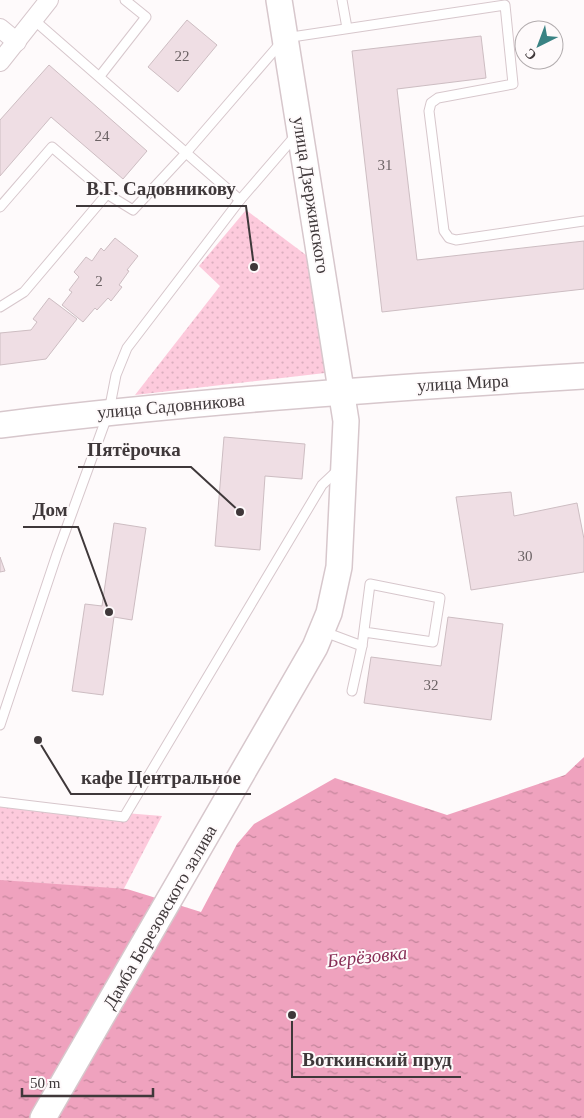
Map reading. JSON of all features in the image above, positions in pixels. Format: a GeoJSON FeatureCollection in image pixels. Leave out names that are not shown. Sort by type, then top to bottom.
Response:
{"type":"FeatureCollection","features":[{"type":"Feature","properties":{"kind":"main road","name":"улица Дзержинского"},"geometry":{"type":"LineString","coordinates":[[279,0],[346,421],[339,566],[329,614],[322,631]]}},
{"type":"Feature","properties":{"kind":"main road","name":"улица Мира"},"geometry":{"type":"LineString","coordinates":[[342,391],[584,376]]}},
{"type":"Feature","properties":{"kind":"main road","name":"улица Садовникова"},"geometry":{"type":"LineString","coordinates":[[0,425],[109,411],[342,391]]}},
{"type":"Feature","properties":{"kind":"main road","name":"Дамба Березовского залива"},"geometry":{"type":"LineString","coordinates":[[43,1118],[277,715],[315,648],[322,631]]}},
{"type":"Feature","properties":{"kind":"street"},"geometry":{"type":"LineString","coordinates":[[0,62],[49,0]]}},
{"type":"Feature","properties":{"kind":"street"},"geometry":{"type":"LineString","coordinates":[[0,28],[17,42]]}},
{"type":"Feature","properties":{"kind":"lane"},"geometry":{"type":"LineString","coordinates":[[100,76],[146,17],[125,0]]}},
{"type":"Feature","properties":{"kind":"lane"},"geometry":{"type":"LineString","coordinates":[[342,0],[347,28]]}},
{"type":"Feature","properties":{"kind":"lane"},"geometry":{"type":"LineString","coordinates":[[0,207],[52,147],[106,194],[133,210],[185,154],[285,38],[347,28],[461,5],[505,2],[513,84],[438,98],[431,102],[429,111],[444,231],[449,238],[456,240],[584,221]]}},
{"type":"Feature","properties":{"kind":"lane"},"geometry":{"type":"LineString","coordinates":[[34,20],[100,76],[185,154],[240,200]]}},
{"type":"Feature","properties":{"kind":"lane"},"geometry":{"type":"LineString","coordinates":[[0,725],[57,554],[109,411],[116,375],[127,348],[240,200],[300,131]]}},
{"type":"Feature","properties":{"kind":"lane"},"geometry":{"type":"LineString","coordinates":[[0,307],[24,292],[106,194]]}},
{"type":"Feature","properties":{"kind":"lane"},"geometry":{"type":"LineString","coordinates":[[0,802],[124,817],[322,485],[345,463]]}},
{"type":"Feature","properties":{"kind":"lane"},"geometry":{"type":"LineString","coordinates":[[352,691],[362,646],[370,584],[440,598],[433,642],[364,632]]}},
{"type":"Feature","properties":{"kind":"lane"},"geometry":{"type":"LineString","coordinates":[[322,631],[362,646]]}},
{"type":"Feature","properties":{"kind":"shaded area"},"geometry":{"type":"Polygon","coordinates":[[[246,210],[306,255],[325,373],[135,395],[220,286],[199,266],[246,210]]]}},
{"type":"Feature","properties":{"kind":"shaded area"},"geometry":{"type":"Polygon","coordinates":[[[0,803],[162,816],[4,1118],[0,1118],[0,803]]]}},
{"type":"Feature","properties":{"kind":"water","name":"Берёзовка"},"geometry":{"type":"Polygon","coordinates":[[[584,757],[584,1118],[0,1118],[0,880],[127,889],[201,912],[237,844],[254,824],[335,778],[447,815],[565,775],[584,757]]]}},
{"type":"Feature","properties":{"kind":"building"},"geometry":{"type":"Polygon","coordinates":[[[187,20],[217,45],[178,92],[148,67],[187,20]]]}},
{"type":"Feature","properties":{"kind":"building"},"geometry":{"type":"Polygon","coordinates":[[[481,36],[486,78],[397,89],[417,260],[584,241],[584,289],[382,312],[352,51],[481,36]]]}},
{"type":"Feature","properties":{"kind":"building"},"geometry":{"type":"Polygon","coordinates":[[[49,65],[147,151],[123,179],[51,117],[0,176],[0,120],[49,65]]]}},
{"type":"Feature","properties":{"kind":"building"},"geometry":{"type":"Polygon","coordinates":[[[115,238],[138,256],[127,270],[129,271],[119,285],[122,287],[111,301],[108,298],[97,310],[95,308],[83,322],[62,305],[72,292],[69,290],[79,277],[74,272],[86,257],[92,261],[101,248],[104,251],[115,238]]]}},
{"type":"Feature","properties":{"kind":"building"},"geometry":{"type":"Polygon","coordinates":[[[49,298],[77,319],[46,359],[0,365],[0,333],[31,330],[37,322],[33,319],[49,298]]]}},
{"type":"Feature","properties":{"kind":"building"},"geometry":{"type":"Polygon","coordinates":[[[224,437],[305,444],[302,479],[265,476],[260,550],[215,546],[224,437]]]}},
{"type":"Feature","properties":{"kind":"building"},"geometry":{"type":"Polygon","coordinates":[[[511,492],[514,516],[577,503],[584,539],[584,572],[471,590],[456,497],[511,492]]]}},
{"type":"Feature","properties":{"kind":"building"},"geometry":{"type":"Polygon","coordinates":[[[114,523],[146,528],[132,620],[114,617],[103,695],[72,691],[85,604],[102,606],[114,523]]]}},
{"type":"Feature","properties":{"kind":"building"},"geometry":{"type":"Polygon","coordinates":[[[0,557],[5,571],[0,572],[0,557]]]}},
{"type":"Feature","properties":{"kind":"building"},"geometry":{"type":"Polygon","coordinates":[[[448,617],[503,624],[491,720],[364,703],[371,657],[441,666],[448,617]]]}},
{"type":"Feature","properties":{"kind":"place","name":"В.Г. Садовникову"},"geometry":{"type":"Point","coordinates":[254,267]}},
{"type":"Feature","properties":{"kind":"place","name":"Пятёрочка"},"geometry":{"type":"Point","coordinates":[240,512]}},
{"type":"Feature","properties":{"kind":"place","name":"Дом"},"geometry":{"type":"Point","coordinates":[109,612]}},
{"type":"Feature","properties":{"kind":"place","name":"кафе Центральное"},"geometry":{"type":"Point","coordinates":[38,740]}},
{"type":"Feature","properties":{"kind":"place","name":"Воткинский пруд"},"geometry":{"type":"Point","coordinates":[292,1015]}}]}
